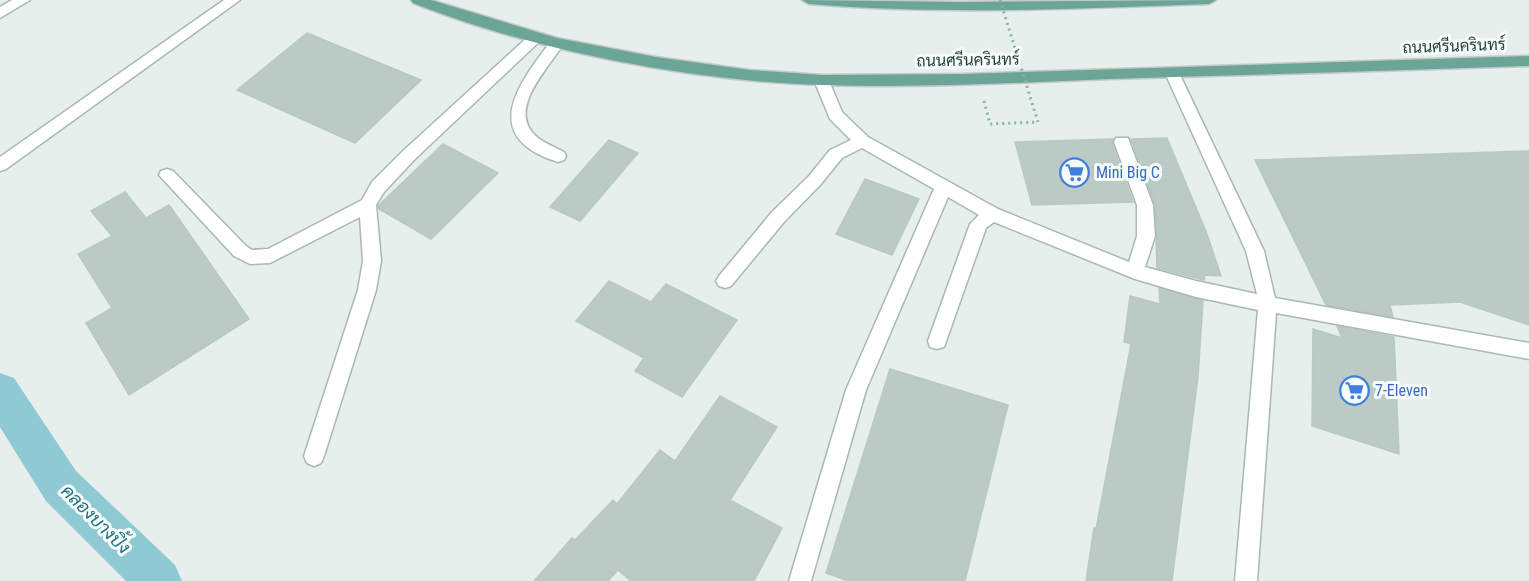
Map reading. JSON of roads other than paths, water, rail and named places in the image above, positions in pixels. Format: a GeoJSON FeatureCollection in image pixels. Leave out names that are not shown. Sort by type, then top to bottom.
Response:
{"type":"FeatureCollection","features":[{"type":"Feature","properties":{"kind":"main road","name":"ถนนศรีนครินทร์"},"geometry":{"type":"LineString","coordinates":[[418,0],[446,11],[557,43],[656,62],[727,72],[822,80],[977,79],[1529,61]]}},
{"type":"Feature","properties":{"kind":"main road"},"geometry":{"type":"LineString","coordinates":[[809,0],[910,6],[1209,0]]}},
{"type":"Feature","properties":{"kind":"street"},"geometry":{"type":"LineString","coordinates":[[0,13],[23,0]]}},
{"type":"Feature","properties":{"kind":"street"},"geometry":{"type":"LineString","coordinates":[[0,165],[233,0]]}},
{"type":"Feature","properties":{"kind":"street"},"geometry":{"type":"LineString","coordinates":[[314,456],[367,290],[372,261],[368,205],[378,187],[409,155],[536,37]]}},
{"type":"Feature","properties":{"kind":"street"},"geometry":{"type":"LineString","coordinates":[[557,43],[521,94],[518,114],[521,129],[531,141],[558,156]]}},
{"type":"Feature","properties":{"kind":"street"},"geometry":{"type":"LineString","coordinates":[[1172,73],[1255,251],[1268,304],[1246,581]]}},
{"type":"Feature","properties":{"kind":"street"},"geometry":{"type":"LineString","coordinates":[[822,80],[835,115],[862,141],[992,214],[1135,272],[1196,289],[1528,357]]}},
{"type":"Feature","properties":{"kind":"street"},"geometry":{"type":"LineString","coordinates":[[725,281],[778,218],[837,154],[862,141]]}},
{"type":"Feature","properties":{"kind":"street"},"geometry":{"type":"LineString","coordinates":[[1122,142],[1145,205],[1146,236],[1135,272]]}},
{"type":"Feature","properties":{"kind":"street"},"geometry":{"type":"LineString","coordinates":[[167,175],[240,251],[250,257],[270,256],[368,205]]}},
{"type":"Feature","properties":{"kind":"street"},"geometry":{"type":"LineString","coordinates":[[800,581],[856,390],[943,188]]}},
{"type":"Feature","properties":{"kind":"street"},"geometry":{"type":"LineString","coordinates":[[937,341],[979,224],[992,214]]}},
{"type":"Feature","properties":{"kind":"waterway","name":"คลองบางปิ้ง"},"geometry":{"type":"LineString","coordinates":[[0,391],[61,486],[159,581]]}},
{"type":"Feature","properties":{"kind":"place","name":"Mini Big C"},"geometry":{"type":"Point","coordinates":[1075,172]}},
{"type":"Feature","properties":{"kind":"place","name":"7-Eleven"},"geometry":{"type":"Point","coordinates":[1354,390]}}]}
